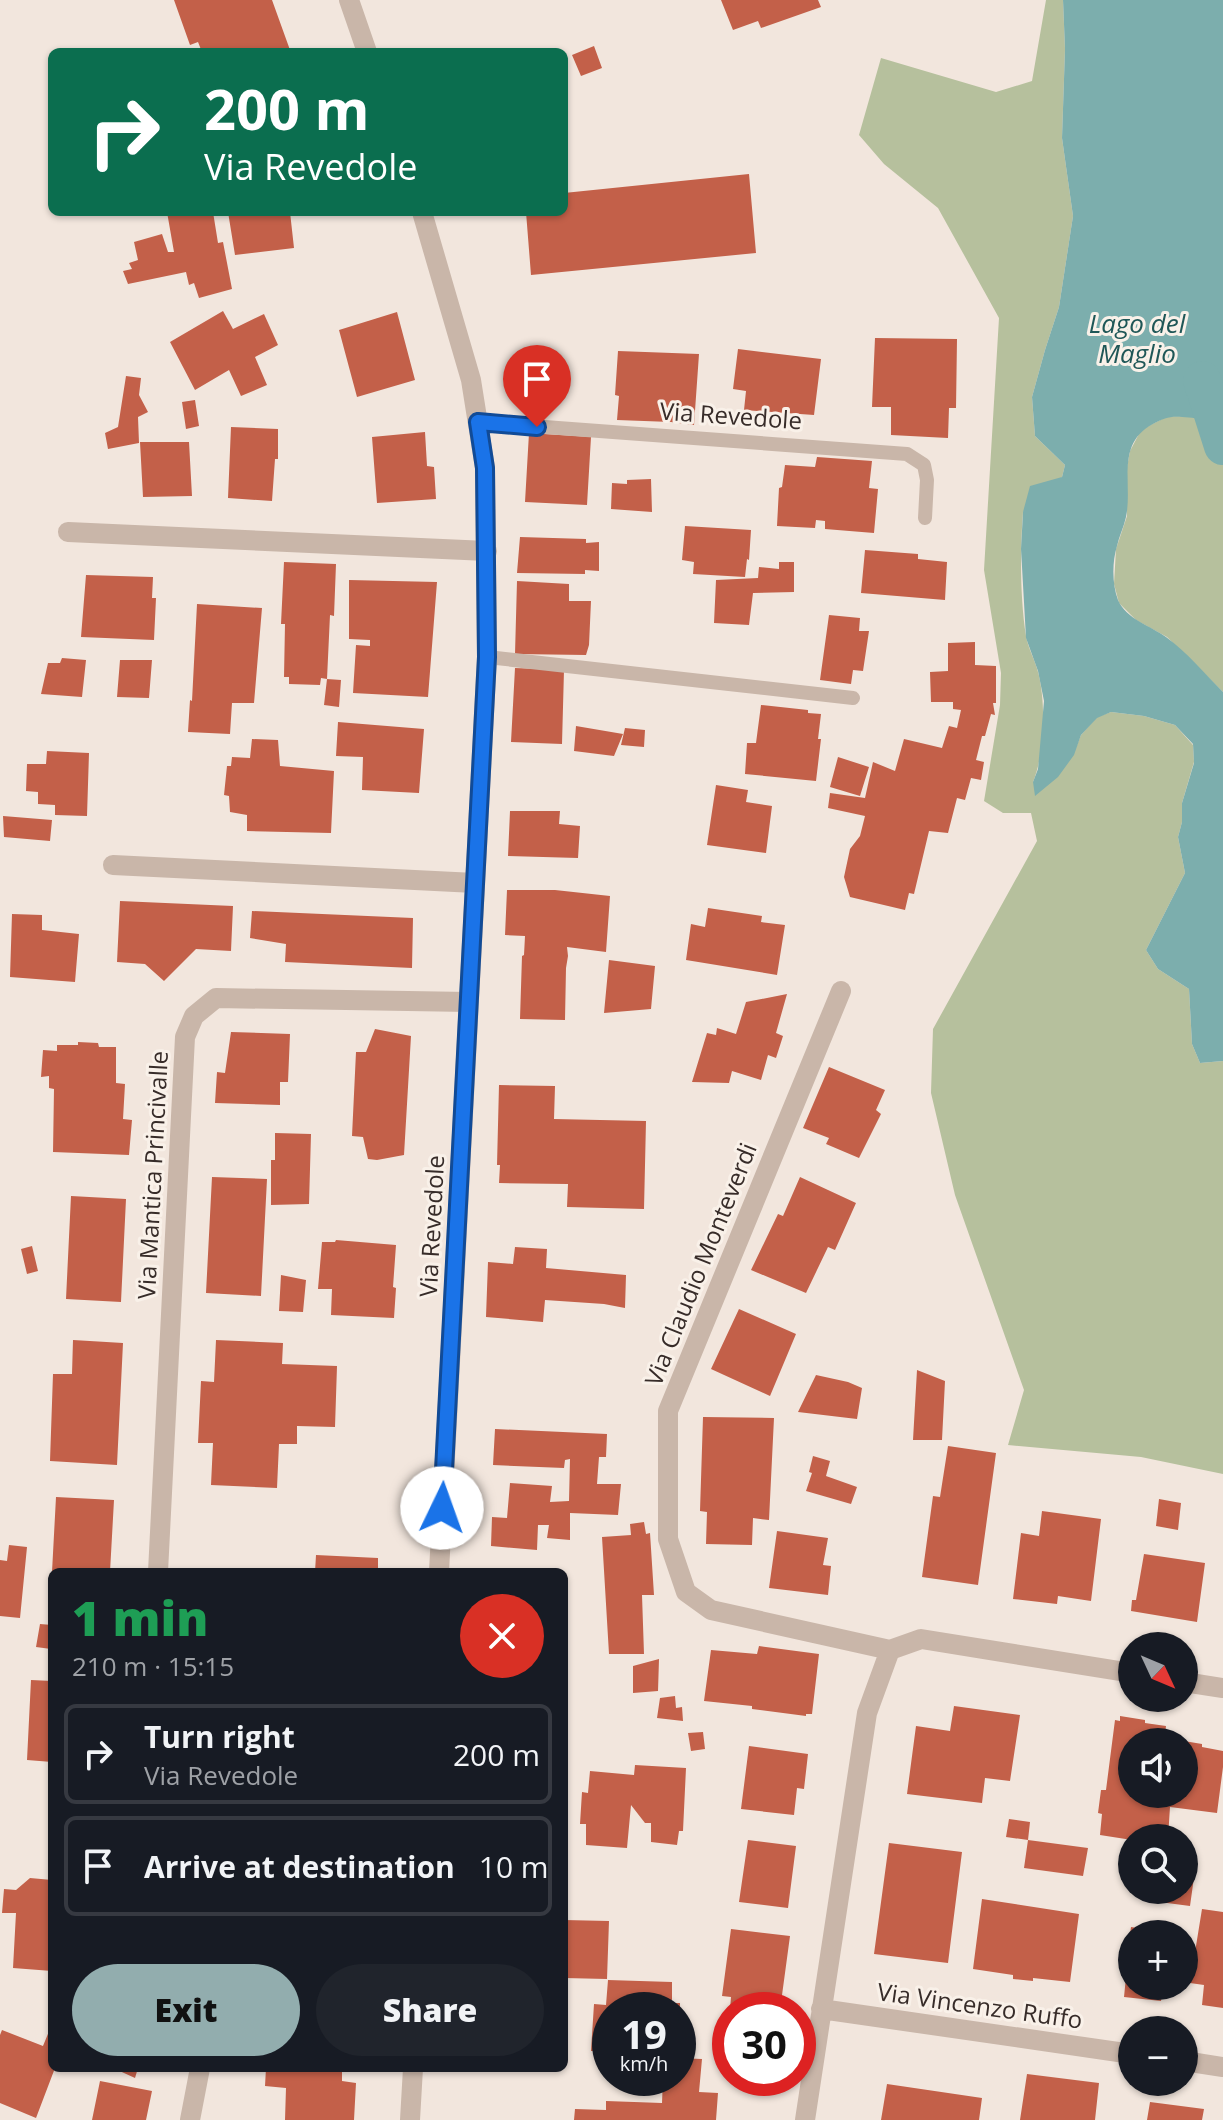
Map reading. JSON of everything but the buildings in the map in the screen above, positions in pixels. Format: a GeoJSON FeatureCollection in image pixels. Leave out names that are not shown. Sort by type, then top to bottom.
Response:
{"type":"FeatureCollection","features":[{"type":"Feature","properties":{"kind":"street"},"geometry":{"type":"LineString","coordinates":[[349,0],[366,48]]}},
{"type":"Feature","properties":{"kind":"street","name":"Via Revedole"},"geometry":{"type":"LineString","coordinates":[[423,216],[471,380],[485,468],[487,551],[487,657],[439,1568]]}},
{"type":"Feature","properties":{"kind":"street"},"geometry":{"type":"LineString","coordinates":[[68,532],[487,551]]}},
{"type":"Feature","properties":{"kind":"street"},"geometry":{"type":"LineString","coordinates":[[113,865],[475,883]]}},
{"type":"Feature","properties":{"kind":"street","name":"Via Claudio Monteverdi"},"geometry":{"type":"LineString","coordinates":[[841,991],[668,1411],[668,1539],[686,1592],[711,1610],[890,1650],[921,1639],[1118,1671]]}},
{"type":"Feature","properties":{"kind":"street","name":"Via Mantica Princivalle"},"geometry":{"type":"LineString","coordinates":[[158,1568],[185,1037],[194,1016],[216,998],[469,1002]]}},
{"type":"Feature","properties":{"kind":"street"},"geometry":{"type":"LineString","coordinates":[[805,2120],[867,1713],[890,1650]]}},
{"type":"Feature","properties":{"kind":"street"},"geometry":{"type":"LineString","coordinates":[[1198,1684],[1223,1688]]}},
{"type":"Feature","properties":{"kind":"street","name":"Via Vincenzo Ruffo"},"geometry":{"type":"LineString","coordinates":[[821,2009],[1118,2052]]}},
{"type":"Feature","properties":{"kind":"street"},"geometry":{"type":"LineString","coordinates":[[1198,2063],[1223,2067]]}},
{"type":"Feature","properties":{"kind":"street"},"geometry":{"type":"LineString","coordinates":[[190,2120],[199,2072]]}},
{"type":"Feature","properties":{"kind":"street"},"geometry":{"type":"LineString","coordinates":[[410,2120],[413,2072]]}},
{"type":"Feature","properties":{"kind":"lane","name":"Via Revedole"},"geometry":{"type":"LineString","coordinates":[[478,422],[907,454],[924,465],[927,480],[925,518]]}},
{"type":"Feature","properties":{"kind":"lane"},"geometry":{"type":"LineString","coordinates":[[487,657],[853,698]]}},
{"type":"Feature","properties":{"kind":"green space"},"geometry":{"type":"Polygon","coordinates":[[[1046,0],[1063,0],[1062,138],[1073,216],[1059,307],[1032,397],[1035,436],[1065,465],[1062,477],[1023,512],[1021,574],[1024,621],[1041,684],[1043,712],[1040,757],[1033,782],[1073,755],[1081,735],[1097,717],[1111,712],[1144,716],[1175,725],[1193,745],[1194,762],[1182,803],[1178,837],[1185,873],[1146,950],[1158,969],[1189,989],[1192,1044],[1200,1063],[1223,1061],[1223,1474],[1141,1457],[1008,1445],[1024,1390],[955,1195],[931,1093],[933,1029],[1037,841],[1031,813],[1003,813],[984,801],[1000,705],[1001,673],[984,570],[999,318],[938,208],[884,164],[859,135],[881,58],[996,92],[1032,81],[1046,0]]]}},
{"type":"Feature","properties":{"kind":"green space"},"geometry":{"type":"Polygon","coordinates":[[[1168,416],[1205,421],[1223,437],[1223,692],[1167,637],[1136,620],[1119,603],[1114,584],[1116,549],[1127,516],[1130,451],[1141,430],[1168,416]]]}},
{"type":"Feature","properties":{"kind":"water","name":"Lago del Maglio"},"geometry":{"type":"Polygon","coordinates":[[[1063,0],[1223,0],[1223,437],[1206,421],[1182,417],[1164,419],[1141,432],[1130,454],[1128,504],[1115,552],[1113,573],[1122,607],[1139,622],[1174,643],[1223,692],[1223,1061],[1200,1063],[1192,1044],[1189,989],[1158,969],[1146,950],[1185,873],[1178,837],[1182,803],[1194,763],[1193,744],[1175,725],[1144,716],[1111,712],[1097,718],[1081,735],[1074,755],[1058,777],[1035,796],[1033,782],[1038,769],[1044,701],[1038,671],[1026,638],[1021,549],[1023,512],[1030,486],[1062,477],[1065,465],[1035,436],[1032,397],[1059,307],[1073,216],[1062,138],[1063,0]]]}},
{"type":"Feature","properties":{"kind":"waterway"},"geometry":{"type":"LineString","coordinates":[[1202,380],[1223,446]]}},
{"type":"Feature","properties":{"kind":"route"},"geometry":{"type":"LineString","coordinates":[[442,1508],[487,657],[485,468],[478,422],[537,427]]}}]}
